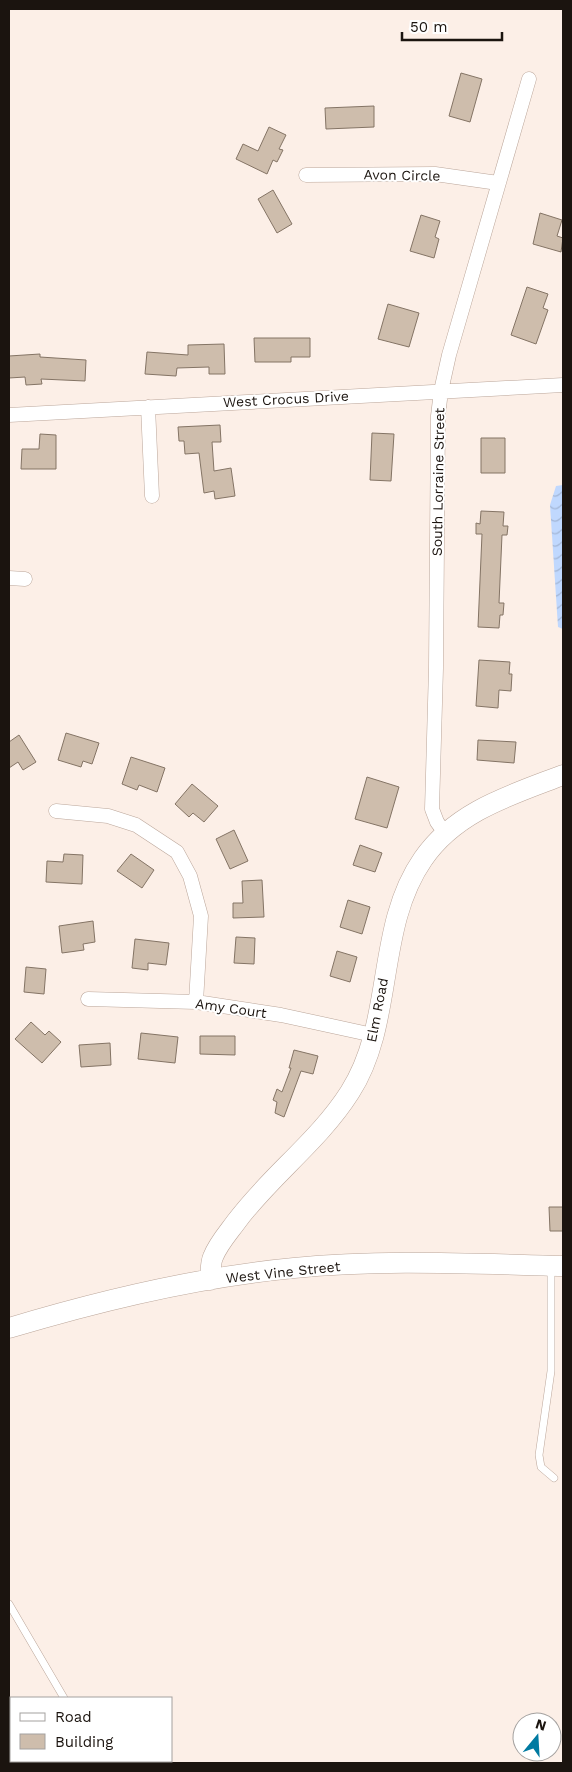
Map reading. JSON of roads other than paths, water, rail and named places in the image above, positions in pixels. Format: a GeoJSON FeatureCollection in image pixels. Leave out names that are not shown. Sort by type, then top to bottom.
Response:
{"type":"FeatureCollection","features":[{"type":"Feature","properties":{"kind":"street","name":"South Lorraine Street"},"geometry":{"type":"LineString","coordinates":[[445,833],[436,822],[432,809],[436,668],[438,416],[448,355],[528,79]]}},
{"type":"Feature","properties":{"kind":"street","name":"Avon Circle"},"geometry":{"type":"LineString","coordinates":[[306,175],[435,174],[498,183]]}},
{"type":"Feature","properties":{"kind":"street","name":"West Crocus Drive"},"geometry":{"type":"LineString","coordinates":[[9,415],[563,385]]}},
{"type":"Feature","properties":{"kind":"street"},"geometry":{"type":"LineString","coordinates":[[148,407],[152,496]]}},
{"type":"Feature","properties":{"kind":"street"},"geometry":{"type":"LineString","coordinates":[[9,578],[25,579]]}},
{"type":"Feature","properties":{"kind":"street","name":"Elm Road"},"geometry":{"type":"LineString","coordinates":[[210,1280],[212,1258],[217,1248],[249,1204],[323,1126],[352,1090],[362,1069],[373,1035],[389,951],[401,903],[423,859],[445,833],[476,810],[563,775]]}},
{"type":"Feature","properties":{"kind":"street"},"geometry":{"type":"LineString","coordinates":[[56,811],[108,816],[136,825],[177,852],[190,876],[201,916],[196,1002]]}},
{"type":"Feature","properties":{"kind":"street","name":"Amy Court"},"geometry":{"type":"LineString","coordinates":[[88,999],[196,1002],[281,1015],[373,1035]]}},
{"type":"Feature","properties":{"kind":"street","name":"West Vine Street"},"geometry":{"type":"LineString","coordinates":[[9,1328],[101,1302],[210,1280],[306,1267],[448,1264],[557,1266]]}},
{"type":"Feature","properties":{"kind":"lane"},"geometry":{"type":"LineString","coordinates":[[554,1478],[542,1467],[539,1455],[551,1371],[557,1266]]}},
{"type":"Feature","properties":{"kind":"lane"},"geometry":{"type":"LineString","coordinates":[[9,1604],[63,1697]]}},
{"type":"Feature","properties":{"kind":"water"},"geometry":{"type":"Polygon","coordinates":[[[563,485],[563,629],[558,627],[550,505],[556,486],[563,485]]]}}]}
